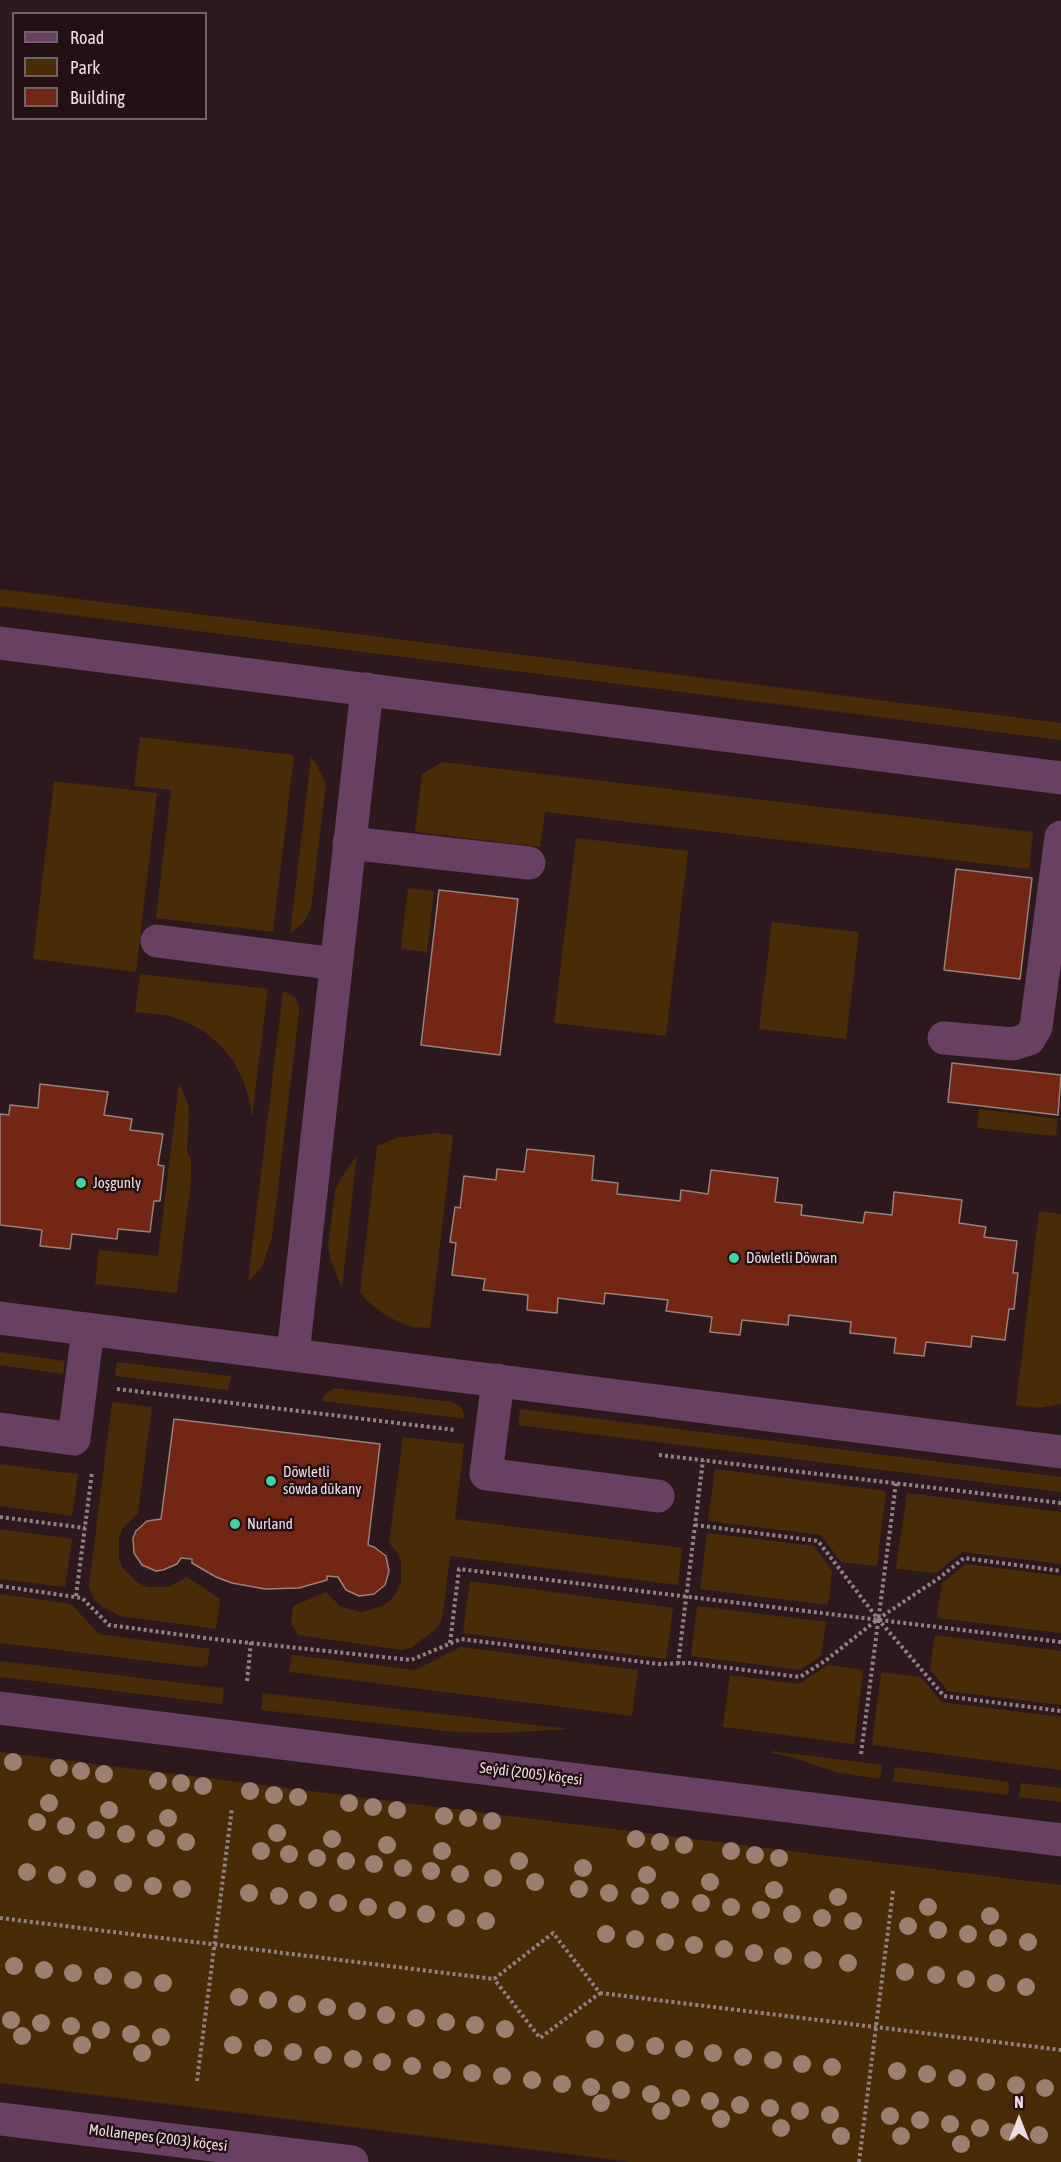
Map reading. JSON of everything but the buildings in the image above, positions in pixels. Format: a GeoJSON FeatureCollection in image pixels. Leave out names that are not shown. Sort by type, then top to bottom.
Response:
{"type":"FeatureCollection","features":[{"type":"Feature","properties":{"kind":"street"},"geometry":{"type":"LineString","coordinates":[[0,643],[1061,778]]}},
{"type":"Feature","properties":{"kind":"street"},"geometry":{"type":"LineString","coordinates":[[293,1354],[367,689]]}},
{"type":"Feature","properties":{"kind":"street"},"geometry":{"type":"LineString","coordinates":[[944,1038],[1013,1044],[1029,1039],[1036,1027],[1061,837]]}},
{"type":"Feature","properties":{"kind":"street"},"geometry":{"type":"LineString","coordinates":[[349,843],[529,863]]}},
{"type":"Feature","properties":{"kind":"street"},"geometry":{"type":"LineString","coordinates":[[157,941],[336,963]]}},
{"type":"Feature","properties":{"kind":"street"},"geometry":{"type":"LineString","coordinates":[[0,1318],[1061,1452]]}},
{"type":"Feature","properties":{"kind":"street"},"geometry":{"type":"LineString","coordinates":[[0,1429],[74,1439],[88,1329]]}},
{"type":"Feature","properties":{"kind":"street"},"geometry":{"type":"LineString","coordinates":[[498,1380],[486,1474],[658,1496]]}},
{"type":"Feature","properties":{"kind":"street","name":"Seýdi (2005) köçesi"},"geometry":{"type":"LineString","coordinates":[[0,1708],[1061,1840]]}},
{"type":"Feature","properties":{"kind":"street","name":"Mollanepes (2003) köçesi"},"geometry":{"type":"LineString","coordinates":[[0,2119],[352,2162]]}},
{"type":"Feature","properties":{"kind":"path"},"geometry":{"type":"LineString","coordinates":[[114,1389],[491,1435]]}},
{"type":"Feature","properties":{"kind":"path"},"geometry":{"type":"LineString","coordinates":[[656,1455],[1061,1503]]}},
{"type":"Feature","properties":{"kind":"path"},"geometry":{"type":"LineString","coordinates":[[678,1664],[703,1461]]}},
{"type":"Feature","properties":{"kind":"path"},"geometry":{"type":"LineString","coordinates":[[76,1596],[93,1462]]}},
{"type":"Feature","properties":{"kind":"path"},"geometry":{"type":"LineString","coordinates":[[861,1754],[896,1483]]}},
{"type":"Feature","properties":{"kind":"path"},"geometry":{"type":"LineString","coordinates":[[0,1517],[85,1528]]}},
{"type":"Feature","properties":{"kind":"path"},"geometry":{"type":"LineString","coordinates":[[695,1525],[818,1541],[878,1619],[944,1696],[1061,1711]]}},
{"type":"Feature","properties":{"kind":"path"},"geometry":{"type":"LineString","coordinates":[[0,1586],[82,1598],[109,1625],[251,1642],[411,1660],[461,1639],[659,1664],[690,1663],[800,1677],[964,1558],[1061,1570]]}},
{"type":"Feature","properties":{"kind":"path"},"geometry":{"type":"LineString","coordinates":[[450,1643],[459,1569],[1061,1642]]}},
{"type":"Feature","properties":{"kind":"path"},"geometry":{"type":"LineString","coordinates":[[247,1681],[251,1642]]}},
{"type":"Feature","properties":{"kind":"path"},"geometry":{"type":"LineString","coordinates":[[197,2081],[232,1808]]}},
{"type":"Feature","properties":{"kind":"path"},"geometry":{"type":"LineString","coordinates":[[859,2162],[893,1891]]}},
{"type":"Feature","properties":{"kind":"path"},"geometry":{"type":"LineString","coordinates":[[0,1918],[494,1979],[553,1933],[600,1993]]}},
{"type":"Feature","properties":{"kind":"path"},"geometry":{"type":"LineString","coordinates":[[494,1979],[540,2038],[600,1993],[1061,2050]]}},
{"type":"Feature","properties":{"kind":"green space"},"geometry":{"type":"Polygon","coordinates":[[[0,589],[1061,723],[1061,740],[0,606],[0,589]]]}},
{"type":"Feature","properties":{"kind":"green space"},"geometry":{"type":"Polygon","coordinates":[[[140,737],[294,755],[273,932],[156,918],[171,790],[134,786],[140,737]]]}},
{"type":"Feature","properties":{"kind":"green space"},"geometry":{"type":"Polygon","coordinates":[[[311,757],[326,785],[311,908],[304,922],[290,934],[311,757]]]}},
{"type":"Feature","properties":{"kind":"green space"},"geometry":{"type":"Polygon","coordinates":[[[442,762],[1033,832],[1029,869],[545,812],[540,847],[415,832],[422,774],[442,762]]]}},
{"type":"Feature","properties":{"kind":"green space"},"geometry":{"type":"Polygon","coordinates":[[[54,781],[157,793],[136,972],[33,959],[54,781]]]}},
{"type":"Feature","properties":{"kind":"green space"},"geometry":{"type":"Polygon","coordinates":[[[576,838],[688,851],[666,1036],[554,1023],[576,838]]]}},
{"type":"Feature","properties":{"kind":"green space"},"geometry":{"type":"Polygon","coordinates":[[[408,888],[434,891],[427,952],[401,949],[408,888]]]}},
{"type":"Feature","properties":{"kind":"green space"},"geometry":{"type":"Polygon","coordinates":[[[772,922],[859,932],[846,1039],[759,1029],[772,922]]]}},
{"type":"Feature","properties":{"kind":"green space"},"geometry":{"type":"Polygon","coordinates":[[[140,974],[268,989],[252,1117],[243,1080],[234,1062],[221,1046],[205,1032],[187,1022],[167,1015],[135,1012],[140,974]]]}},
{"type":"Feature","properties":{"kind":"green space"},"geometry":{"type":"Polygon","coordinates":[[[283,991],[295,997],[299,1013],[272,1237],[262,1267],[248,1282],[283,991]]]}},
{"type":"Feature","properties":{"kind":"green space"},"geometry":{"type":"Polygon","coordinates":[[[179,1083],[189,1111],[187,1151],[191,1160],[191,1180],[177,1293],[95,1284],[99,1250],[158,1256],[179,1083]]]}},
{"type":"Feature","properties":{"kind":"green space"},"geometry":{"type":"Polygon","coordinates":[[[979,1109],[1058,1119],[1056,1136],[977,1128],[979,1109]]]}},
{"type":"Feature","properties":{"kind":"green space"},"geometry":{"type":"Polygon","coordinates":[[[435,1133],[453,1135],[430,1328],[412,1327],[388,1317],[367,1301],[360,1292],[377,1146],[396,1138],[435,1133]]]}},
{"type":"Feature","properties":{"kind":"green space"},"geometry":{"type":"Polygon","coordinates":[[[357,1155],[342,1288],[328,1247],[335,1191],[357,1155]]]}},
{"type":"Feature","properties":{"kind":"green space"},"geometry":{"type":"Polygon","coordinates":[[[1039,1211],[1061,1214],[1061,1404],[1039,1408],[1016,1405],[1039,1211]]]}},
{"type":"Feature","properties":{"kind":"green space"},"geometry":{"type":"Polygon","coordinates":[[[0,1352],[65,1361],[63,1374],[0,1365],[0,1352]]]}},
{"type":"Feature","properties":{"kind":"green space"},"geometry":{"type":"Polygon","coordinates":[[[117,1362],[231,1376],[228,1390],[115,1376],[117,1362]]]}},
{"type":"Feature","properties":{"kind":"green space"},"geometry":{"type":"Polygon","coordinates":[[[334,1388],[453,1402],[462,1408],[465,1419],[322,1401],[325,1394],[334,1388]]]}},
{"type":"Feature","properties":{"kind":"green space"},"geometry":{"type":"Polygon","coordinates":[[[112,1402],[152,1407],[138,1513],[123,1528],[119,1538],[119,1558],[123,1568],[138,1583],[148,1587],[169,1587],[187,1577],[220,1599],[216,1629],[120,1616],[101,1606],[93,1598],[89,1586],[112,1402]]]}},
{"type":"Feature","properties":{"kind":"green space"},"geometry":{"type":"Polygon","coordinates":[[[520,1409],[1061,1477],[1061,1492],[518,1425],[520,1409]]]}},
{"type":"Feature","properties":{"kind":"green space"},"geometry":{"type":"Polygon","coordinates":[[[403,1437],[464,1444],[455,1519],[682,1548],[678,1585],[450,1556],[442,1619],[436,1629],[411,1648],[402,1650],[298,1635],[291,1623],[293,1606],[326,1592],[341,1607],[362,1612],[382,1606],[391,1600],[397,1591],[401,1582],[401,1561],[389,1543],[403,1437]]]}},
{"type":"Feature","properties":{"kind":"green space"},"geometry":{"type":"Polygon","coordinates":[[[0,1464],[78,1474],[72,1516],[0,1506],[0,1464]]]}},
{"type":"Feature","properties":{"kind":"green space"},"geometry":{"type":"Polygon","coordinates":[[[715,1469],[886,1491],[877,1566],[841,1562],[821,1535],[708,1521],[715,1469]]]}},
{"type":"Feature","properties":{"kind":"green space"},"geometry":{"type":"Polygon","coordinates":[[[907,1493],[1061,1512],[1061,1564],[962,1552],[936,1573],[896,1569],[907,1493]]]}},
{"type":"Feature","properties":{"kind":"green space"},"geometry":{"type":"Polygon","coordinates":[[[0,1529],[72,1539],[65,1587],[0,1579],[0,1529]]]}},
{"type":"Feature","properties":{"kind":"green space"},"geometry":{"type":"Polygon","coordinates":[[[707,1533],[814,1546],[832,1571],[828,1605],[700,1589],[707,1533]]]}},
{"type":"Feature","properties":{"kind":"green space"},"geometry":{"type":"Polygon","coordinates":[[[966,1564],[1061,1576],[1061,1633],[937,1618],[942,1583],[966,1564]]]}},
{"type":"Feature","properties":{"kind":"green space"},"geometry":{"type":"Polygon","coordinates":[[[470,1581],[673,1608],[666,1659],[463,1633],[470,1581]]]}},
{"type":"Feature","properties":{"kind":"green space"},"geometry":{"type":"Polygon","coordinates":[[[0,1594],[71,1604],[99,1634],[210,1649],[207,1666],[199,1667],[0,1643],[0,1594]]]}},
{"type":"Feature","properties":{"kind":"green space"},"geometry":{"type":"Polygon","coordinates":[[[697,1606],[826,1622],[821,1656],[800,1670],[691,1656],[697,1606]]]}},
{"type":"Feature","properties":{"kind":"green space"},"geometry":{"type":"Polygon","coordinates":[[[935,1635],[1061,1651],[1061,1705],[948,1691],[930,1669],[935,1635]]]}},
{"type":"Feature","properties":{"kind":"green space"},"geometry":{"type":"Polygon","coordinates":[[[461,1647],[638,1670],[632,1716],[289,1672],[292,1655],[415,1670],[461,1647]]]}},
{"type":"Feature","properties":{"kind":"green space"},"geometry":{"type":"Polygon","coordinates":[[[0,1661],[224,1688],[222,1704],[0,1677],[0,1661]]]}},
{"type":"Feature","properties":{"kind":"green space"},"geometry":{"type":"Polygon","coordinates":[[[828,1665],[863,1670],[854,1744],[723,1727],[730,1675],[799,1684],[828,1665]]]}},
{"type":"Feature","properties":{"kind":"green space"},"geometry":{"type":"Polygon","coordinates":[[[881,1672],[921,1677],[941,1702],[1061,1717],[1061,1770],[872,1745],[881,1672]]]}},
{"type":"Feature","properties":{"kind":"green space"},"geometry":{"type":"Polygon","coordinates":[[[263,1693],[569,1729],[501,1733],[455,1732],[261,1710],[263,1693]]]}},
{"type":"Feature","properties":{"kind":"green space"},"geometry":{"type":"Polygon","coordinates":[[[772,1751],[882,1765],[880,1779],[835,1772],[795,1758],[772,1753],[772,1751]]]}},
{"type":"Feature","properties":{"kind":"green space"},"geometry":{"type":"Polygon","coordinates":[[[0,1752],[1061,1885],[1061,2162],[631,2162],[0,2083],[0,1752]]]}},
{"type":"Feature","properties":{"kind":"green space"},"geometry":{"type":"Polygon","coordinates":[[[895,1767],[1009,1782],[1008,1795],[893,1781],[895,1767]]]}},
{"type":"Feature","properties":{"kind":"green space"},"geometry":{"type":"Polygon","coordinates":[[[1021,1783],[1061,1788],[1061,1802],[1019,1797],[1021,1783]]]}},
{"type":"Feature","properties":{"kind":"place","name":"Joşgunly"},"geometry":{"type":"Point","coordinates":[81,1183]}},
{"type":"Feature","properties":{"kind":"place","name":"Döwletli Döwran"},"geometry":{"type":"Point","coordinates":[734,1258]}},
{"type":"Feature","properties":{"kind":"place","name":"Döwletli söwda dükany"},"geometry":{"type":"Point","coordinates":[271,1481]}},
{"type":"Feature","properties":{"kind":"place","name":"Nurland"},"geometry":{"type":"Point","coordinates":[235,1524]}}]}
